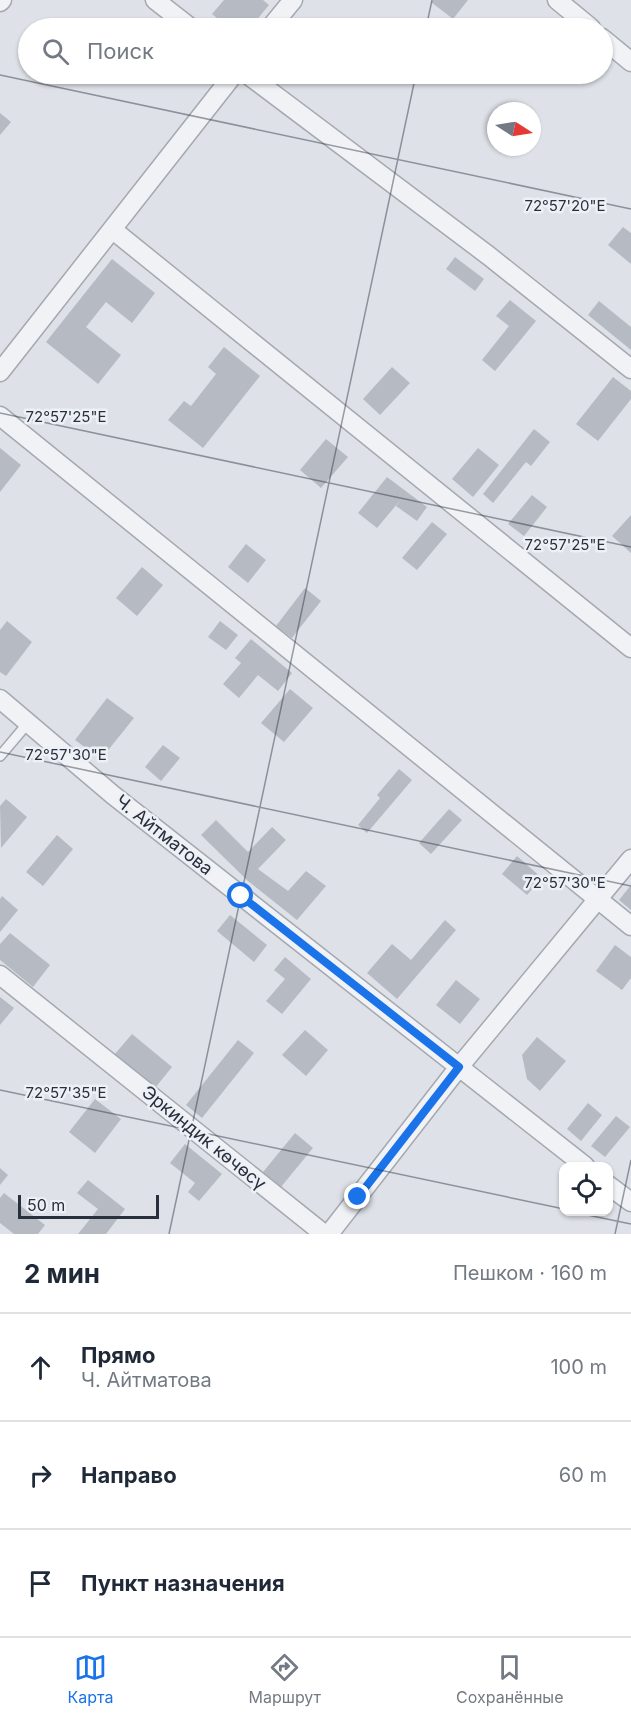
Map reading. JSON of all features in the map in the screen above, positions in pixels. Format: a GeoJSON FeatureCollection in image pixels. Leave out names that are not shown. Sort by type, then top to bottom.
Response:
{"type":"FeatureCollection","features":[{"type":"Feature","properties":{"kind":"street"},"geometry":{"type":"LineString","coordinates":[[155,0],[178,18]]}},
{"type":"Feature","properties":{"kind":"street"},"geometry":{"type":"LineString","coordinates":[[278,18],[293,0]]}},
{"type":"Feature","properties":{"kind":"street"},"geometry":{"type":"LineString","coordinates":[[557,0],[579,18]]}},
{"type":"Feature","properties":{"kind":"street"},"geometry":{"type":"LineString","coordinates":[[613,47],[631,62]]}},
{"type":"Feature","properties":{"kind":"street"},"geometry":{"type":"LineString","coordinates":[[0,372],[226,84]]}},
{"type":"Feature","properties":{"kind":"street"},"geometry":{"type":"LineString","coordinates":[[260,84],[489,256],[631,369]]}},
{"type":"Feature","properties":{"kind":"street"},"geometry":{"type":"LineString","coordinates":[[113,230],[631,648]]}},
{"type":"Feature","properties":{"kind":"street"},"geometry":{"type":"LineString","coordinates":[[0,416],[631,926]]}},
{"type":"Feature","properties":{"kind":"street","name":"Ч. Айтматова"},"geometry":{"type":"LineString","coordinates":[[0,699],[113,795],[579,1162]]}},
{"type":"Feature","properties":{"kind":"street"},"geometry":{"type":"LineString","coordinates":[[328,1234],[459,1067],[631,859]]}},
{"type":"Feature","properties":{"kind":"street","name":"Эркиндик көчөсү"},"geometry":{"type":"LineString","coordinates":[[0,975],[324,1234]]}},
{"type":"Feature","properties":{"kind":"street"},"geometry":{"type":"LineString","coordinates":[[613,1188],[631,1202]]}},
{"type":"Feature","properties":{"kind":"lane"},"geometry":{"type":"LineString","coordinates":[[0,756],[28,723]]}},
{"type":"Feature","properties":{"kind":"building"},"geometry":{"type":"Polygon","coordinates":[[[224,0],[263,0],[269,5],[258,18],[217,18],[212,14],[224,0]]]}},
{"type":"Feature","properties":{"kind":"building"},"geometry":{"type":"Polygon","coordinates":[[[433,0],[468,0],[454,18],[431,2],[433,0]]]}},
{"type":"Feature","properties":{"kind":"building"},"geometry":{"type":"Polygon","coordinates":[[[0,113],[11,122],[0,135],[0,113]]]}},
{"type":"Feature","properties":{"kind":"building"},"geometry":{"type":"Polygon","coordinates":[[[623,227],[631,233],[631,264],[608,245],[623,227]]]}},
{"type":"Feature","properties":{"kind":"building"},"geometry":{"type":"Polygon","coordinates":[[[455,257],[484,279],[475,291],[446,269],[455,257]]]}},
{"type":"Feature","properties":{"kind":"building"},"geometry":{"type":"Polygon","coordinates":[[[112,259],[155,293],[132,323],[106,302],[86,327],[121,355],[98,384],[46,342],[112,259]]]}},
{"type":"Feature","properties":{"kind":"building"},"geometry":{"type":"Polygon","coordinates":[[[510,300],[536,321],[495,371],[482,360],[509,326],[496,316],[510,300]]]}},
{"type":"Feature","properties":{"kind":"building"},"geometry":{"type":"Polygon","coordinates":[[[599,301],[631,327],[631,350],[588,315],[599,301]]]}},
{"type":"Feature","properties":{"kind":"building"},"geometry":{"type":"Polygon","coordinates":[[[224,347],[260,376],[203,448],[168,420],[184,401],[191,406],[216,374],[208,367],[224,347]]]}},
{"type":"Feature","properties":{"kind":"building"},"geometry":{"type":"Polygon","coordinates":[[[392,367],[410,383],[380,415],[363,399],[392,367]]]}},
{"type":"Feature","properties":{"kind":"building"},"geometry":{"type":"Polygon","coordinates":[[[613,377],[631,391],[631,399],[598,441],[576,424],[613,377]]]}},
{"type":"Feature","properties":{"kind":"building"},"geometry":{"type":"Polygon","coordinates":[[[534,429],[550,442],[531,466],[526,462],[493,503],[483,494],[534,429]]]}},
{"type":"Feature","properties":{"kind":"building"},"geometry":{"type":"Polygon","coordinates":[[[326,439],[348,457],[321,488],[300,470],[326,439]]]}},
{"type":"Feature","properties":{"kind":"building"},"geometry":{"type":"Polygon","coordinates":[[[0,448],[21,465],[0,492],[0,448]]]}},
{"type":"Feature","properties":{"kind":"building"},"geometry":{"type":"Polygon","coordinates":[[[478,448],[499,465],[473,497],[452,479],[478,448]]]}},
{"type":"Feature","properties":{"kind":"building"},"geometry":{"type":"Polygon","coordinates":[[[387,477],[427,507],[417,521],[396,506],[403,497],[377,528],[358,513],[387,477]]]}},
{"type":"Feature","properties":{"kind":"building"},"geometry":{"type":"Polygon","coordinates":[[[532,495],[547,507],[524,536],[508,524],[532,495]]]}},
{"type":"Feature","properties":{"kind":"building"},"geometry":{"type":"Polygon","coordinates":[[[631,515],[631,553],[612,536],[631,515]]]}},
{"type":"Feature","properties":{"kind":"building"},"geometry":{"type":"Polygon","coordinates":[[[432,522],[447,534],[417,570],[402,558],[432,522]]]}},
{"type":"Feature","properties":{"kind":"building"},"geometry":{"type":"Polygon","coordinates":[[[246,544],[266,560],[248,583],[228,567],[246,544]]]}},
{"type":"Feature","properties":{"kind":"building"},"geometry":{"type":"Polygon","coordinates":[[[142,567],[163,585],[137,616],[116,598],[142,567]]]}},
{"type":"Feature","properties":{"kind":"building"},"geometry":{"type":"Polygon","coordinates":[[[305,588],[321,601],[292,638],[276,626],[305,588]]]}},
{"type":"Feature","properties":{"kind":"building"},"geometry":{"type":"Polygon","coordinates":[[[7,621],[32,642],[6,676],[0,672],[0,630],[7,621]]]}},
{"type":"Feature","properties":{"kind":"building"},"geometry":{"type":"Polygon","coordinates":[[[220,621],[238,635],[226,650],[208,637],[220,621]]]}},
{"type":"Feature","properties":{"kind":"building"},"geometry":{"type":"Polygon","coordinates":[[[251,639],[292,673],[278,691],[258,675],[239,698],[223,684],[241,663],[235,658],[251,639]]]}},
{"type":"Feature","properties":{"kind":"building"},"geometry":{"type":"Polygon","coordinates":[[[290,689],[313,708],[284,742],[261,723],[290,689]]]}},
{"type":"Feature","properties":{"kind":"building"},"geometry":{"type":"Polygon","coordinates":[[[107,698],[134,718],[101,759],[75,740],[107,698]]]}},
{"type":"Feature","properties":{"kind":"building"},"geometry":{"type":"Polygon","coordinates":[[[163,745],[180,758],[161,781],[145,767],[163,745]]]}},
{"type":"Feature","properties":{"kind":"building"},"geometry":{"type":"Polygon","coordinates":[[[399,769],[412,780],[367,833],[358,825],[380,798],[377,795],[399,769]]]}},
{"type":"Feature","properties":{"kind":"building"},"geometry":{"type":"Polygon","coordinates":[[[6,799],[27,817],[1,848],[0,806],[6,799]]]}},
{"type":"Feature","properties":{"kind":"building"},"geometry":{"type":"Polygon","coordinates":[[[449,809],[462,820],[431,854],[419,843],[449,809]]]}},
{"type":"Feature","properties":{"kind":"building"},"geometry":{"type":"Polygon","coordinates":[[[216,820],[248,852],[272,827],[286,840],[258,869],[288,891],[306,871],[326,886],[297,920],[248,881],[201,835],[216,820]]]}},
{"type":"Feature","properties":{"kind":"building"},"geometry":{"type":"Polygon","coordinates":[[[57,835],[73,849],[43,886],[26,872],[57,835]]]}},
{"type":"Feature","properties":{"kind":"building"},"geometry":{"type":"Polygon","coordinates":[[[517,856],[542,878],[527,895],[502,874],[517,856]]]}},
{"type":"Feature","properties":{"kind":"building"},"geometry":{"type":"Polygon","coordinates":[[[631,885],[631,910],[619,900],[631,885]]]}},
{"type":"Feature","properties":{"kind":"building"},"geometry":{"type":"Polygon","coordinates":[[[2,896],[18,910],[0,932],[0,899],[2,896]]]}},
{"type":"Feature","properties":{"kind":"building"},"geometry":{"type":"Polygon","coordinates":[[[230,915],[267,945],[254,962],[217,931],[230,915]]]}},
{"type":"Feature","properties":{"kind":"building"},"geometry":{"type":"Polygon","coordinates":[[[445,920],[456,930],[397,999],[367,973],[392,944],[411,960],[445,920]]]}},
{"type":"Feature","properties":{"kind":"building"},"geometry":{"type":"Polygon","coordinates":[[[10,933],[50,965],[33,987],[0,960],[0,944],[10,933]]]}},
{"type":"Feature","properties":{"kind":"building"},"geometry":{"type":"Polygon","coordinates":[[[615,945],[631,957],[631,978],[622,990],[596,971],[615,945]]]}},
{"type":"Feature","properties":{"kind":"building"},"geometry":{"type":"Polygon","coordinates":[[[285,957],[311,979],[282,1014],[266,1001],[285,979],[274,970],[285,957]]]}},
{"type":"Feature","properties":{"kind":"building"},"geometry":{"type":"Polygon","coordinates":[[[456,980],[480,999],[460,1024],[436,1005],[456,980]]]}},
{"type":"Feature","properties":{"kind":"building"},"geometry":{"type":"Polygon","coordinates":[[[0,997],[14,1008],[0,1025],[0,997]]]}},
{"type":"Feature","properties":{"kind":"building"},"geometry":{"type":"Polygon","coordinates":[[[305,1030],[328,1050],[306,1076],[282,1055],[305,1030]]]}},
{"type":"Feature","properties":{"kind":"building"},"geometry":{"type":"Polygon","coordinates":[[[132,1034],[172,1067],[155,1088],[114,1055],[132,1034]]]}},
{"type":"Feature","properties":{"kind":"building"},"geometry":{"type":"Polygon","coordinates":[[[537,1037],[566,1061],[540,1091],[527,1079],[522,1055],[537,1037]]]}},
{"type":"Feature","properties":{"kind":"building"},"geometry":{"type":"Polygon","coordinates":[[[238,1040],[254,1053],[202,1118],[186,1105],[238,1040]]]}},
{"type":"Feature","properties":{"kind":"building"},"geometry":{"type":"Polygon","coordinates":[[[95,1099],[121,1119],[95,1153],[69,1132],[95,1099]]]}},
{"type":"Feature","properties":{"kind":"building"},"geometry":{"type":"Polygon","coordinates":[[[588,1103],[602,1115],[581,1141],[567,1129],[588,1103]]]}},
{"type":"Feature","properties":{"kind":"building"},"geometry":{"type":"Polygon","coordinates":[[[616,1116],[630,1127],[605,1157],[591,1146],[616,1116]]]}},
{"type":"Feature","properties":{"kind":"building"},"geometry":{"type":"Polygon","coordinates":[[[295,1133],[313,1148],[281,1187],[263,1172],[295,1133]]]}},
{"type":"Feature","properties":{"kind":"building"},"geometry":{"type":"Polygon","coordinates":[[[185,1144],[222,1174],[199,1201],[188,1192],[195,1183],[170,1163],[185,1144]]]}},
{"type":"Feature","properties":{"kind":"building"},"geometry":{"type":"Polygon","coordinates":[[[0,1168],[8,1175],[0,1185],[0,1168]]]}},
{"type":"Feature","properties":{"kind":"building"},"geometry":{"type":"Polygon","coordinates":[[[88,1180],[125,1209],[106,1234],[78,1234],[98,1209],[77,1193],[88,1180]]]}},
{"type":"Feature","properties":{"kind":"building"},"geometry":{"type":"Polygon","coordinates":[[[4,1193],[45,1225],[38,1234],[14,1234],[0,1223],[0,1198],[4,1193]]]}},
{"type":"Feature","properties":{"kind":"route"},"geometry":{"type":"LineString","coordinates":[[241,896],[459,1067],[358,1197]]}}]}
